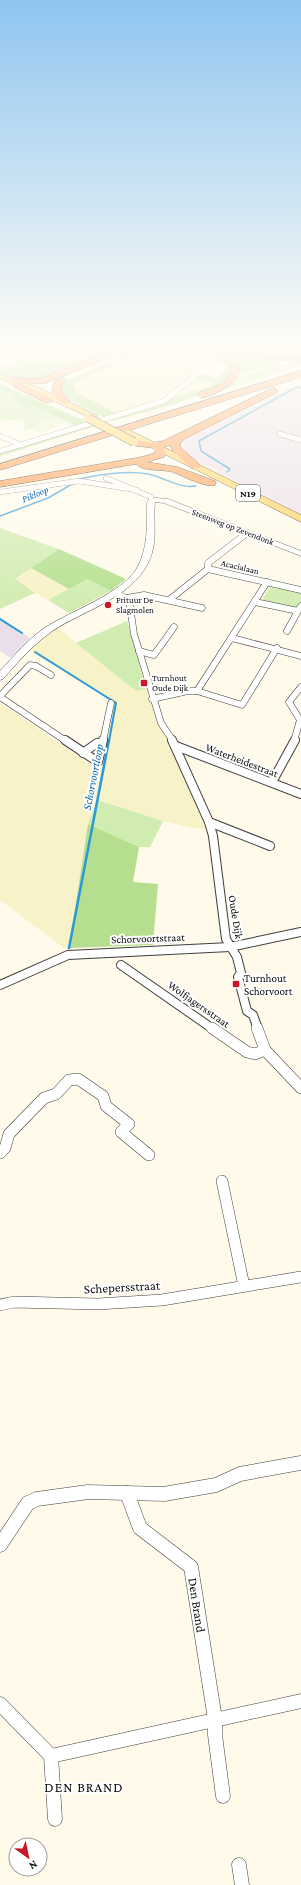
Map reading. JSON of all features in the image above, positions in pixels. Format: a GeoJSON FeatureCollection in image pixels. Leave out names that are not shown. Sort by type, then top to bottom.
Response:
{"type":"FeatureCollection","features":[{"type":"Feature","properties":{"kind":"highway"},"geometry":{"type":"LineString","coordinates":[[0,462],[86,435]]}},
{"type":"Feature","properties":{"kind":"highway"},"geometry":{"type":"LineString","coordinates":[[0,467],[104,435]]}},
{"type":"Feature","properties":{"kind":"highway"},"geometry":{"type":"LineString","coordinates":[[116,465],[158,450],[184,435]]}},
{"type":"Feature","properties":{"kind":"highway"},"geometry":{"type":"LineString","coordinates":[[180,437],[175,444],[176,449],[195,466]]}},
{"type":"Feature","properties":{"kind":"highway"},"geometry":{"type":"LineString","coordinates":[[137,441],[158,450]]}},
{"type":"Feature","properties":{"kind":"highway"},"geometry":{"type":"LineString","coordinates":[[0,484],[116,465],[145,464],[165,467],[211,482]]}},
{"type":"Feature","properties":{"kind":"main road"},"geometry":{"type":"LineString","coordinates":[[126,435],[137,441]]}},
{"type":"Feature","properties":{"kind":"main road","name":"N19"},"geometry":{"type":"LineString","coordinates":[[158,450],[195,466],[301,520]]}},
{"type":"Feature","properties":{"kind":"main road","name":"N19"},"geometry":{"type":"LineString","coordinates":[[158,450],[211,482],[301,528]]}},
{"type":"Feature","properties":{"kind":"street"},"geometry":{"type":"LineString","coordinates":[[0,451],[54,435]]}},
{"type":"Feature","properties":{"kind":"street"},"geometry":{"type":"LineString","coordinates":[[283,435],[301,440]]}},
{"type":"Feature","properties":{"kind":"street"},"geometry":{"type":"LineString","coordinates":[[0,436],[21,445]]}},
{"type":"Feature","properties":{"kind":"street","name":"Steenweg op Zevendonk"},"geometry":{"type":"LineString","coordinates":[[106,478],[137,490],[154,499],[166,501],[301,554]]}},
{"type":"Feature","properties":{"kind":"street","name":"Steenweg op Zevendonk"},"geometry":{"type":"LineString","coordinates":[[0,492],[79,481],[137,490]]}},
{"type":"Feature","properties":{"kind":"street"},"geometry":{"type":"LineString","coordinates":[[0,677],[38,637],[56,625],[116,593],[136,576],[145,561],[152,533],[151,503],[154,499]]}},
{"type":"Feature","properties":{"kind":"street","name":"Acacialaan"},"geometry":{"type":"LineString","coordinates":[[208,569],[208,563],[247,533]]}},
{"type":"Feature","properties":{"kind":"street","name":"Acacialaan"},"geometry":{"type":"LineString","coordinates":[[208,569],[301,590]]}},
{"type":"Feature","properties":{"kind":"street","name":"Acacialaan"},"geometry":{"type":"LineString","coordinates":[[169,600],[208,569]]}},
{"type":"Feature","properties":{"kind":"street","name":"Acacialaan"},"geometry":{"type":"LineString","coordinates":[[197,691],[267,582]]}},
{"type":"Feature","properties":{"kind":"street"},"geometry":{"type":"LineString","coordinates":[[116,593],[127,598],[144,595],[202,608]]}},
{"type":"Feature","properties":{"kind":"street","name":"Oude Dijk"},"geometry":{"type":"LineString","coordinates":[[127,598],[152,699],[161,723],[176,746],[210,822],[216,851],[226,939],[237,957],[241,973],[238,978],[247,1011],[253,1014],[265,1050],[301,1088]]}},
{"type":"Feature","properties":{"kind":"street"},"geometry":{"type":"LineString","coordinates":[[255,602],[299,608],[287,631]]}},
{"type":"Feature","properties":{"kind":"street"},"geometry":{"type":"LineString","coordinates":[[139,651],[154,655],[174,627]]}},
{"type":"Feature","properties":{"kind":"street"},"geometry":{"type":"LineString","coordinates":[[232,638],[276,648],[301,656]]}},
{"type":"Feature","properties":{"kind":"street"},"geometry":{"type":"LineString","coordinates":[[152,699],[188,691],[197,691],[242,705],[276,648]]}},
{"type":"Feature","properties":{"kind":"street"},"geometry":{"type":"LineString","coordinates":[[51,675],[36,666],[30,665],[0,697],[98,762],[111,703]]}},
{"type":"Feature","properties":{"kind":"street"},"geometry":{"type":"LineString","coordinates":[[272,782],[294,744],[300,719],[298,710],[290,706],[289,700],[301,687]]}},
{"type":"Feature","properties":{"kind":"street"},"geometry":{"type":"LineString","coordinates":[[83,753],[97,743]]}},
{"type":"Feature","properties":{"kind":"street","name":"Waterheidestraat"},"geometry":{"type":"LineString","coordinates":[[176,746],[301,794]]}},
{"type":"Feature","properties":{"kind":"street"},"geometry":{"type":"LineString","coordinates":[[210,822],[270,846]]}},
{"type":"Feature","properties":{"kind":"street","name":"Schorvoortstraat"},"geometry":{"type":"LineString","coordinates":[[0,985],[68,955],[230,947],[301,932]]}},
{"type":"Feature","properties":{"kind":"street","name":"Wolfjagersstraat"},"geometry":{"type":"LineString","coordinates":[[121,965],[247,1052],[255,1054],[265,1050]]}},
{"type":"Feature","properties":{"kind":"street"},"geometry":{"type":"LineString","coordinates":[[0,1153],[5,1148],[9,1134],[44,1098],[56,1094],[69,1080],[78,1079],[103,1096],[106,1106],[129,1124],[121,1132],[149,1156]]}},
{"type":"Feature","properties":{"kind":"street"},"geometry":{"type":"LineString","coordinates":[[222,1181],[244,1286]]}},
{"type":"Feature","properties":{"kind":"street","name":"Schepersstraat"},"geometry":{"type":"LineString","coordinates":[[0,1305],[14,1302],[98,1304],[129,1303],[203,1294],[301,1277]]}},
{"type":"Feature","properties":{"kind":"street"},"geometry":{"type":"LineString","coordinates":[[0,1545],[32,1501],[88,1492],[164,1494],[216,1485],[240,1474],[301,1463]]}},
{"type":"Feature","properties":{"kind":"street","name":"Den Brand"},"geometry":{"type":"LineString","coordinates":[[126,1493],[140,1528],[191,1567],[215,1719],[215,1735],[223,1796]]}},
{"type":"Feature","properties":{"kind":"street"},"geometry":{"type":"LineString","coordinates":[[51,1756],[301,1701]]}},
{"type":"Feature","properties":{"kind":"street"},"geometry":{"type":"LineString","coordinates":[[0,1704],[51,1756],[55,1819]]}},
{"type":"Feature","properties":{"kind":"street"},"geometry":{"type":"LineString","coordinates":[[239,1865],[242,1885]]}},
{"type":"Feature","properties":{"kind":"shaded area"},"geometry":{"type":"Polygon","coordinates":[[[194,435],[301,435],[301,514],[193,459],[182,448],[186,439],[194,435]]]}},
{"type":"Feature","properties":{"kind":"shaded area"},"geometry":{"type":"Polygon","coordinates":[[[31,568],[69,589],[48,600],[15,580],[31,568]]]}},
{"type":"Feature","properties":{"kind":"shaded area"},"geometry":{"type":"Polygon","coordinates":[[[0,617],[30,638],[10,658],[0,651],[0,617]]]}},
{"type":"Feature","properties":{"kind":"shaded area"},"geometry":{"type":"Polygon","coordinates":[[[58,628],[136,691],[146,689],[157,723],[175,751],[207,829],[192,828],[163,821],[97,800],[88,824],[69,948],[64,948],[0,900],[0,703],[96,768],[100,768],[114,703],[30,651],[40,641],[58,628]]]}},
{"type":"Feature","properties":{"kind":"green space"},"geometry":{"type":"Polygon","coordinates":[[[57,435],[67,435],[0,456],[0,453],[57,435]]]}},
{"type":"Feature","properties":{"kind":"green space"},"geometry":{"type":"Polygon","coordinates":[[[0,528],[59,549],[15,579],[35,593],[0,609],[0,528]]]}},
{"type":"Feature","properties":{"kind":"green space"},"geometry":{"type":"Polygon","coordinates":[[[59,549],[126,579],[111,591],[87,579],[69,589],[31,568],[59,549]]]}},
{"type":"Feature","properties":{"kind":"green space"},"geometry":{"type":"Polygon","coordinates":[[[87,579],[111,591],[69,613],[48,600],[87,579]]]}},
{"type":"Feature","properties":{"kind":"green space"},"geometry":{"type":"Polygon","coordinates":[[[274,586],[301,592],[301,600],[297,607],[291,608],[262,600],[269,588],[274,586]]]}},
{"type":"Feature","properties":{"kind":"green space"},"geometry":{"type":"Polygon","coordinates":[[[127,621],[146,689],[136,691],[76,643],[127,621]]]}},
{"type":"Feature","properties":{"kind":"green space"},"geometry":{"type":"Polygon","coordinates":[[[97,800],[163,821],[150,847],[139,847],[88,824],[97,800]]]}},
{"type":"Feature","properties":{"kind":"green space"},"geometry":{"type":"Polygon","coordinates":[[[88,824],[139,847],[133,882],[158,884],[153,945],[69,948],[88,824]]]}},
{"type":"Feature","properties":{"kind":"waterway","name":"Pikloop"},"geometry":{"type":"LineString","coordinates":[[210,435],[199,441],[201,451],[230,469],[227,472]]}},
{"type":"Feature","properties":{"kind":"waterway","name":"Pikloop"},"geometry":{"type":"LineString","coordinates":[[79,479],[113,473],[131,472],[148,474],[184,486],[196,486]]}},
{"type":"Feature","properties":{"kind":"waterway","name":"Pikloop"},"geometry":{"type":"LineString","coordinates":[[0,516],[48,498],[74,483]]}},
{"type":"Feature","properties":{"kind":"waterway","name":"Schorvoortloop"},"geometry":{"type":"LineString","coordinates":[[0,619],[22,633]]}},
{"type":"Feature","properties":{"kind":"waterway","name":"Schorvoortloop"},"geometry":{"type":"LineString","coordinates":[[35,652],[116,703],[109,741]]}},
{"type":"Feature","properties":{"kind":"waterway","name":"Schorvoortloop"},"geometry":{"type":"LineString","coordinates":[[69,948],[109,740]]}},
{"type":"Feature","properties":{"kind":"place","name":"Frituur De Slagmolen"},"geometry":{"type":"Point","coordinates":[108,605]}},
{"type":"Feature","properties":{"kind":"place","name":"Turnhout Oude Dijk"},"geometry":{"type":"Point","coordinates":[144,683]}},
{"type":"Feature","properties":{"kind":"place","name":"Turnhout Schorvoort"},"geometry":{"type":"Point","coordinates":[236,984]}},
{"type":"Feature","properties":{"kind":"district","name":"DEN BRAND"},"geometry":{"type":"Point","coordinates":[84,1787]}}]}
